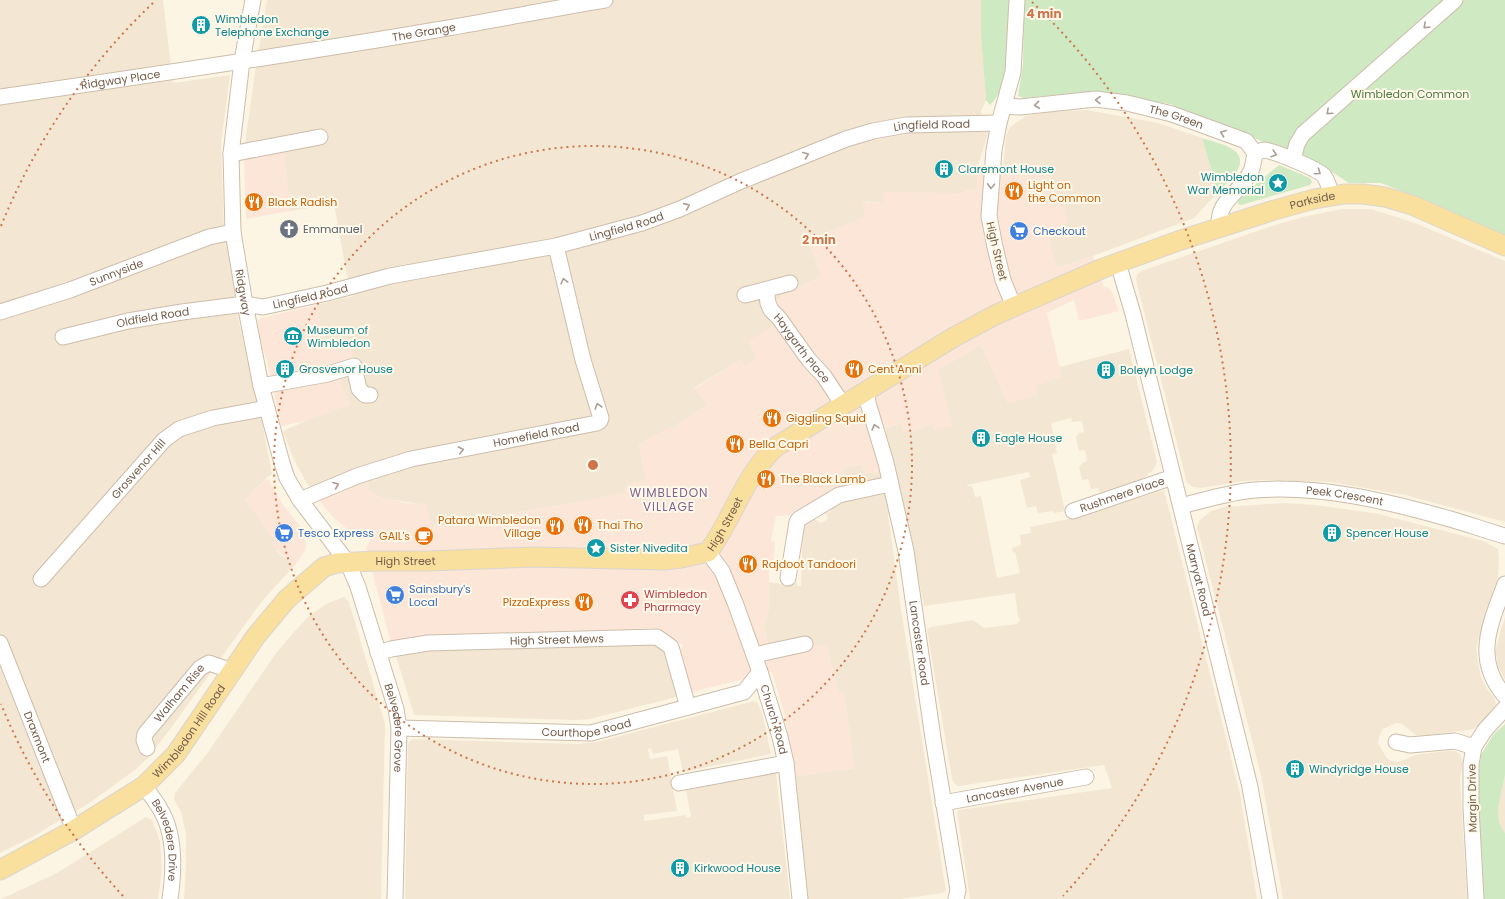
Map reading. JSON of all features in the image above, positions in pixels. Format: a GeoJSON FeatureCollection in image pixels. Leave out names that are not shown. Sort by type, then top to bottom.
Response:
{"type":"FeatureCollection","features":[{"type":"Feature","properties":{"kind":"main road","name":"Parkside"},"geometry":{"type":"LineString","coordinates":[[1118,263],[1219,227],[1271,211],[1314,199],[1344,194],[1362,194],[1385,197],[1412,205],[1505,246]]}},
{"type":"Feature","properties":{"kind":"main road","name":"High Street"},"geometry":{"type":"LineString","coordinates":[[348,563],[533,557],[664,560],[708,552],[716,542],[731,516],[745,485],[761,461],[777,446],[978,323],[1118,263]]}},
{"type":"Feature","properties":{"kind":"main road","name":"Wimbledon Hill Road"},"geometry":{"type":"LineString","coordinates":[[0,870],[74,830],[144,786],[176,754],[256,636],[288,599],[324,567],[337,563],[348,563]]}},
{"type":"Feature","properties":{"kind":"street","name":"Ridgway"},"geometry":{"type":"LineString","coordinates":[[253,0],[242,61],[231,154],[233,232],[245,304],[267,408],[287,478],[300,500],[348,563]]}},
{"type":"Feature","properties":{"kind":"street","name":"The Grange"},"geometry":{"type":"LineString","coordinates":[[242,61],[437,30],[606,0]]}},
{"type":"Feature","properties":{"kind":"street","name":"High Street"},"geometry":{"type":"LineString","coordinates":[[1014,307],[1003,280],[990,222],[992,164],[999,123],[1013,72],[1017,0]]}},
{"type":"Feature","properties":{"kind":"street"},"geometry":{"type":"LineString","coordinates":[[1293,160],[1297,144],[1304,134],[1455,0]]}},
{"type":"Feature","properties":{"kind":"street","name":"Ridgway Place"},"geometry":{"type":"LineString","coordinates":[[0,97],[242,61]]}},
{"type":"Feature","properties":{"kind":"street","name":"The Green"},"geometry":{"type":"LineString","coordinates":[[1004,106],[1020,107],[1096,99],[1127,103],[1172,114],[1246,141],[1255,153]]}},
{"type":"Feature","properties":{"kind":"street","name":"Lingfield Road"},"geometry":{"type":"LineString","coordinates":[[245,304],[263,307],[327,293],[390,276],[556,246],[642,223],[680,209],[739,182],[846,139],[873,131],[906,125],[999,123]]}},
{"type":"Feature","properties":{"kind":"street"},"geometry":{"type":"LineString","coordinates":[[231,154],[320,136]]}},
{"type":"Feature","properties":{"kind":"street"},"geometry":{"type":"LineString","coordinates":[[1219,227],[1218,218],[1224,205],[1243,184],[1251,171],[1255,153],[1264,150],[1318,171],[1324,176],[1331,196]]}},
{"type":"Feature","properties":{"kind":"street","name":"Sunnyside"},"geometry":{"type":"LineString","coordinates":[[0,312],[53,296],[209,237],[233,232]]}},
{"type":"Feature","properties":{"kind":"street","name":"Homefield Road"},"geometry":{"type":"LineString","coordinates":[[300,500],[357,476],[411,459],[597,423],[600,421],[601,418],[583,360],[556,246]]}},
{"type":"Feature","properties":{"kind":"street","name":"Marryat Road"},"geometry":{"type":"LineString","coordinates":[[1118,263],[1133,314],[1250,787],[1270,899]]}},
{"type":"Feature","properties":{"kind":"street"},"geometry":{"type":"LineString","coordinates":[[745,295],[790,283]]}},
{"type":"Feature","properties":{"kind":"street","name":"Haygarth Place"},"geometry":{"type":"LineString","coordinates":[[766,290],[768,304],[771,310],[779,318],[809,360],[824,376],[843,405]]}},
{"type":"Feature","properties":{"kind":"street","name":"Oldfield Road"},"geometry":{"type":"LineString","coordinates":[[63,337],[128,321],[245,304]]}},
{"type":"Feature","properties":{"kind":"street"},"geometry":{"type":"LineString","coordinates":[[262,386],[328,374],[354,366],[361,392],[365,395],[370,395]]}},
{"type":"Feature","properties":{"kind":"street","name":"Lancaster Road"},"geometry":{"type":"LineString","coordinates":[[868,391],[868,403],[886,463],[906,551],[943,802],[958,890],[956,899]]}},
{"type":"Feature","properties":{"kind":"street","name":"Grosvenor Hill"},"geometry":{"type":"LineString","coordinates":[[41,579],[164,440],[179,430],[213,418],[267,408]]}},
{"type":"Feature","properties":{"kind":"street","name":"Rushmere Place"},"geometry":{"type":"LineString","coordinates":[[1073,511],[1173,477]]}},
{"type":"Feature","properties":{"kind":"street"},"geometry":{"type":"LineString","coordinates":[[788,578],[797,522],[799,519],[839,496],[890,484]]}},
{"type":"Feature","properties":{"kind":"street","name":"Peek Crescent"},"geometry":{"type":"LineString","coordinates":[[1181,506],[1254,490],[1325,492],[1395,505],[1450,519],[1505,536]]}},
{"type":"Feature","properties":{"kind":"street","name":"Church Road"},"geometry":{"type":"LineString","coordinates":[[708,552],[722,572],[728,584],[760,672],[786,762],[800,899]]}},
{"type":"Feature","properties":{"kind":"street","name":"Belvedere Grove"},"geometry":{"type":"LineString","coordinates":[[348,563],[360,593],[396,709],[399,728],[395,899]]}},
{"type":"Feature","properties":{"kind":"street"},"geometry":{"type":"LineString","coordinates":[[1505,584],[1488,636],[1486,655],[1491,674],[1505,696]]}},
{"type":"Feature","properties":{"kind":"street","name":"High Street Mews"},"geometry":{"type":"LineString","coordinates":[[378,652],[428,643],[657,637],[671,647],[688,707]]}},
{"type":"Feature","properties":{"kind":"street","name":"Draxmont"},"geometry":{"type":"LineString","coordinates":[[0,643],[74,830]]}},
{"type":"Feature","properties":{"kind":"street"},"geometry":{"type":"LineString","coordinates":[[754,655],[805,644]]}},
{"type":"Feature","properties":{"kind":"street","name":"Walham Rise"},"geometry":{"type":"LineString","coordinates":[[147,748],[144,740],[145,734],[200,668],[209,663],[232,671]]}},
{"type":"Feature","properties":{"kind":"street","name":"Courthope Road"},"geometry":{"type":"LineString","coordinates":[[399,728],[591,733],[744,692],[760,672]]}},
{"type":"Feature","properties":{"kind":"street","name":"Margin Drive"},"geometry":{"type":"LineString","coordinates":[[1476,899],[1470,783],[1471,764],[1474,747],[1485,730],[1505,708]]}},
{"type":"Feature","properties":{"kind":"street"},"geometry":{"type":"LineString","coordinates":[[1396,742],[1410,745],[1455,741],[1474,747]]}},
{"type":"Feature","properties":{"kind":"street"},"geometry":{"type":"LineString","coordinates":[[679,783],[786,762]]}},
{"type":"Feature","properties":{"kind":"street","name":"Lancaster Avenue"},"geometry":{"type":"LineString","coordinates":[[943,802],[1086,777]]}},
{"type":"Feature","properties":{"kind":"street","name":"Belvedere Drive"},"geometry":{"type":"LineString","coordinates":[[144,786],[161,810],[172,839],[173,878],[170,899]]}},
{"type":"Feature","properties":{"kind":"shaded area"},"geometry":{"type":"Polygon","coordinates":[[[0,0],[163,0],[173,83],[230,75],[221,144],[224,227],[235,294],[234,301],[262,421],[272,474],[250,493],[262,523],[275,540],[277,551],[294,566],[263,600],[149,757],[136,769],[91,802],[32,837],[0,853],[0,0]]]}},
{"type":"Feature","properties":{"kind":"shaded area"},"geometry":{"type":"Polygon","coordinates":[[[267,0],[981,0],[981,36],[986,100],[981,111],[988,133],[977,169],[978,191],[965,190],[965,193],[935,193],[883,204],[866,201],[866,217],[808,240],[821,276],[797,287],[776,301],[787,317],[757,358],[745,366],[740,360],[694,388],[708,404],[676,425],[677,427],[671,430],[670,428],[639,444],[646,480],[626,485],[627,493],[432,528],[420,504],[382,498],[367,490],[368,483],[319,500],[306,482],[294,460],[283,431],[314,417],[349,405],[347,396],[345,397],[337,366],[349,340],[325,346],[316,305],[353,296],[347,276],[334,204],[290,211],[284,151],[245,144],[267,0]]]}},
{"type":"Feature","properties":{"kind":"shaded area"},"geometry":{"type":"Polygon","coordinates":[[[1087,110],[1158,123],[1202,138],[1218,192],[1194,218],[1057,268],[1049,243],[1050,238],[1062,233],[1060,225],[1067,222],[1054,206],[1049,169],[1031,167],[1003,168],[1006,136],[1010,127],[1026,116],[1048,112],[1087,110]]]}},
{"type":"Feature","properties":{"kind":"shaded area"},"geometry":{"type":"Polygon","coordinates":[[[284,151],[290,211],[246,219],[244,158],[284,151]]]}},
{"type":"Feature","properties":{"kind":"shaded area"},"geometry":{"type":"Polygon","coordinates":[[[1020,166],[1020,168],[1049,169],[1054,206],[1064,205],[1067,223],[1060,225],[1062,233],[1050,238],[1049,243],[1057,268],[1093,256],[1104,287],[1109,288],[1112,292],[1119,311],[1079,321],[1074,300],[1047,313],[1062,377],[1036,386],[1037,395],[1011,403],[1008,403],[981,344],[938,370],[952,426],[934,430],[932,424],[912,431],[904,432],[902,423],[870,431],[879,471],[864,474],[861,464],[843,469],[848,486],[841,486],[793,515],[776,516],[771,541],[775,542],[773,567],[769,567],[769,607],[765,624],[763,624],[770,653],[808,646],[826,645],[839,693],[844,693],[854,768],[796,776],[784,712],[772,672],[688,693],[677,650],[682,648],[683,645],[654,628],[545,633],[392,647],[366,548],[372,537],[347,529],[332,516],[319,500],[368,483],[370,489],[367,490],[382,498],[407,503],[426,503],[432,528],[626,493],[626,485],[646,480],[639,444],[670,428],[671,430],[677,427],[676,425],[708,404],[694,389],[740,360],[745,366],[757,358],[748,341],[787,317],[776,301],[797,287],[821,276],[808,240],[865,217],[862,201],[883,204],[884,192],[964,193],[965,190],[977,191],[977,169],[1020,166]]]}},
{"type":"Feature","properties":{"kind":"shaded area"},"geometry":{"type":"Polygon","coordinates":[[[1342,209],[1371,209],[1415,223],[1505,261],[1505,522],[1405,495],[1330,482],[1265,480],[1244,481],[1201,488],[1193,487],[1187,483],[1136,280],[1137,275],[1141,271],[1275,225],[1307,216],[1342,209]]]}},
{"type":"Feature","properties":{"kind":"shaded area"},"geometry":{"type":"Polygon","coordinates":[[[316,305],[325,346],[349,340],[354,362],[337,366],[349,405],[301,422],[281,426],[267,360],[261,344],[257,321],[261,318],[316,305]]]}},
{"type":"Feature","properties":{"kind":"shaded area"},"geometry":{"type":"Polygon","coordinates":[[[981,344],[1008,403],[1037,395],[1035,386],[1059,367],[1129,349],[1157,462],[1153,470],[1143,479],[1104,494],[1100,493],[1098,488],[1091,489],[1088,479],[1082,480],[1079,468],[1082,463],[1087,461],[1085,450],[1079,451],[1076,437],[1079,433],[1084,432],[1082,421],[1072,422],[1071,418],[1051,423],[1057,453],[1052,454],[1065,511],[1038,513],[1036,506],[1027,508],[1020,480],[1030,477],[1029,472],[967,486],[972,486],[975,497],[981,496],[997,578],[1020,573],[1015,552],[1013,553],[1012,548],[1021,545],[1020,535],[1031,533],[1030,527],[1069,519],[1164,490],[1240,794],[1257,899],[970,899],[957,812],[959,810],[1112,788],[1104,765],[958,786],[952,779],[927,629],[973,620],[984,628],[1017,624],[1020,619],[1018,617],[1015,593],[924,606],[902,496],[885,428],[902,423],[904,432],[912,431],[932,424],[938,370],[981,344]]]}},
{"type":"Feature","properties":{"kind":"shaded area"},"geometry":{"type":"Polygon","coordinates":[[[861,464],[864,474],[879,471],[882,481],[848,486],[843,469],[861,464]]]}},
{"type":"Feature","properties":{"kind":"shaded area"},"geometry":{"type":"Polygon","coordinates":[[[268,479],[283,505],[300,526],[304,534],[306,546],[305,551],[294,566],[272,545],[275,540],[244,499],[268,479]]]}},
{"type":"Feature","properties":{"kind":"shaded area"},"geometry":{"type":"Polygon","coordinates":[[[885,494],[890,512],[888,514],[901,609],[946,891],[942,893],[902,899],[808,899],[796,776],[854,768],[844,693],[839,693],[826,645],[770,653],[763,624],[765,623],[769,607],[768,582],[782,584],[797,583],[798,586],[801,586],[803,524],[813,518],[821,523],[825,521],[828,518],[826,513],[831,512],[829,508],[836,504],[885,494]]]}},
{"type":"Feature","properties":{"kind":"shaded area"},"geometry":{"type":"Polygon","coordinates":[[[1284,503],[1316,505],[1379,514],[1483,541],[1498,549],[1498,577],[1476,647],[1481,677],[1496,703],[1493,713],[1474,729],[1422,736],[1416,735],[1402,724],[1396,723],[1383,729],[1378,743],[1386,757],[1391,761],[1399,762],[1415,755],[1446,751],[1455,751],[1460,754],[1463,762],[1460,779],[1467,899],[1283,899],[1261,775],[1197,527],[1200,520],[1211,511],[1224,507],[1284,503]]]}},
{"type":"Feature","properties":{"kind":"shaded area"},"geometry":{"type":"Polygon","coordinates":[[[344,597],[349,602],[385,724],[381,899],[184,899],[186,833],[181,812],[174,799],[175,793],[209,751],[276,653],[294,632],[309,616],[328,603],[344,597]]]}},
{"type":"Feature","properties":{"kind":"shaded area"},"geometry":{"type":"Polygon","coordinates":[[[1505,617],[1505,680],[1498,666],[1495,651],[1505,617]]]}},
{"type":"Feature","properties":{"kind":"shaded area"},"geometry":{"type":"Polygon","coordinates":[[[607,640],[666,645],[680,696],[590,719],[576,720],[414,715],[396,656],[410,651],[607,640]]]}},
{"type":"Feature","properties":{"kind":"shaded area"},"geometry":{"type":"Polygon","coordinates":[[[754,701],[758,703],[763,716],[771,754],[683,772],[678,749],[653,754],[651,748],[648,749],[650,759],[667,756],[677,811],[644,815],[644,821],[686,815],[686,818],[691,817],[686,790],[774,773],[776,774],[790,899],[406,899],[408,745],[413,739],[577,744],[597,742],[754,701]]]}},
{"type":"Feature","properties":{"kind":"shaded area"},"geometry":{"type":"Polygon","coordinates":[[[1505,775],[1505,833],[1499,823],[1498,808],[1505,775]]]}},
{"type":"Feature","properties":{"kind":"shaded area"},"geometry":{"type":"Polygon","coordinates":[[[146,817],[152,820],[160,841],[162,870],[158,899],[1,899],[57,873],[146,817]]]}},
{"type":"Feature","properties":{"kind":"green space"},"geometry":{"type":"Polygon","coordinates":[[[981,0],[1010,0],[1009,41],[1006,71],[997,96],[990,105],[986,100],[981,36],[981,0]]]}},
{"type":"Feature","properties":{"kind":"green space","name":"Wimbledon Common"},"geometry":{"type":"Polygon","coordinates":[[[1024,0],[1505,0],[1505,236],[1451,211],[1381,183],[1349,183],[1321,165],[1170,104],[1124,96],[1083,92],[1024,98],[1018,96],[1023,64],[1024,0]]]}},
{"type":"Feature","properties":{"kind":"green space"},"geometry":{"type":"Polygon","coordinates":[[[1202,138],[1229,147],[1238,154],[1240,160],[1237,172],[1218,192],[1202,138]]]}},
{"type":"Feature","properties":{"kind":"green space"},"geometry":{"type":"Polygon","coordinates":[[[1279,165],[1310,178],[1312,182],[1310,185],[1241,205],[1238,204],[1238,199],[1279,165]]]}},
{"type":"Feature","properties":{"kind":"green space"},"geometry":{"type":"Polygon","coordinates":[[[1505,724],[1505,775],[1498,808],[1499,823],[1505,833],[1505,899],[1482,899],[1477,782],[1481,755],[1493,735],[1505,724]]]}},
{"type":"Feature","properties":{"kind":"place","name":"Wimbledon Telephone Exchange"},"geometry":{"type":"Point","coordinates":[201,25]}},
{"type":"Feature","properties":{"kind":"place","name":"Claremont House"},"geometry":{"type":"Point","coordinates":[944,169]}},
{"type":"Feature","properties":{"kind":"place","name":"Wimbledon War Memorial"},"geometry":{"type":"Point","coordinates":[1278,183]}},
{"type":"Feature","properties":{"kind":"place","name":"Light on the Common"},"geometry":{"type":"Point","coordinates":[1014,191]}},
{"type":"Feature","properties":{"kind":"place","name":"Black Radish"},"geometry":{"type":"Point","coordinates":[254,202]}},
{"type":"Feature","properties":{"kind":"place","name":"Emmanuel"},"geometry":{"type":"Point","coordinates":[289,229]}},
{"type":"Feature","properties":{"kind":"place","name":"Checkout"},"geometry":{"type":"Point","coordinates":[1019,231]}},
{"type":"Feature","properties":{"kind":"place","name":"Museum of Wimbledon"},"geometry":{"type":"Point","coordinates":[293,336]}},
{"type":"Feature","properties":{"kind":"place","name":"Grosvenor House"},"geometry":{"type":"Point","coordinates":[285,369]}},
{"type":"Feature","properties":{"kind":"place","name":"Cent Anni"},"geometry":{"type":"Point","coordinates":[854,369]}},
{"type":"Feature","properties":{"kind":"place","name":"Boleyn Lodge"},"geometry":{"type":"Point","coordinates":[1106,370]}},
{"type":"Feature","properties":{"kind":"place","name":"Giggling Squid"},"geometry":{"type":"Point","coordinates":[772,418]}},
{"type":"Feature","properties":{"kind":"place","name":"Eagle House"},"geometry":{"type":"Point","coordinates":[981,438]}},
{"type":"Feature","properties":{"kind":"place","name":"Bella Capri"},"geometry":{"type":"Point","coordinates":[735,444]}},
{"type":"Feature","properties":{"kind":"place","name":"The Black Lamb"},"geometry":{"type":"Point","coordinates":[766,479]}},
{"type":"Feature","properties":{"kind":"place","name":"Thai Tho"},"geometry":{"type":"Point","coordinates":[583,525]}},
{"type":"Feature","properties":{"kind":"place","name":"Patara Wimbledon Village"},"geometry":{"type":"Point","coordinates":[555,526]}},
{"type":"Feature","properties":{"kind":"place","name":"Tesco Express"},"geometry":{"type":"Point","coordinates":[284,533]}},
{"type":"Feature","properties":{"kind":"place","name":"Spencer House"},"geometry":{"type":"Point","coordinates":[1332,533]}},
{"type":"Feature","properties":{"kind":"place","name":"GAIL's"},"geometry":{"type":"Point","coordinates":[424,536]}},
{"type":"Feature","properties":{"kind":"place","name":"Sister Nivedita"},"geometry":{"type":"Point","coordinates":[596,548]}},
{"type":"Feature","properties":{"kind":"place","name":"Rajdoot Tandoori"},"geometry":{"type":"Point","coordinates":[748,564]}},
{"type":"Feature","properties":{"kind":"place","name":"Sainsbury's Local"},"geometry":{"type":"Point","coordinates":[395,595]}},
{"type":"Feature","properties":{"kind":"place","name":"Wimbledon Pharmacy"},"geometry":{"type":"Point","coordinates":[630,600]}},
{"type":"Feature","properties":{"kind":"place","name":"PizzaExpress"},"geometry":{"type":"Point","coordinates":[584,602]}},
{"type":"Feature","properties":{"kind":"place","name":"Windyridge House"},"geometry":{"type":"Point","coordinates":[1295,769]}},
{"type":"Feature","properties":{"kind":"place","name":"Kirkwood House"},"geometry":{"type":"Point","coordinates":[680,868]}},
{"type":"Feature","properties":{"kind":"district","name":"WIMBLEDON VILLAGE"},"geometry":{"type":"Point","coordinates":[669,499]}}]}
